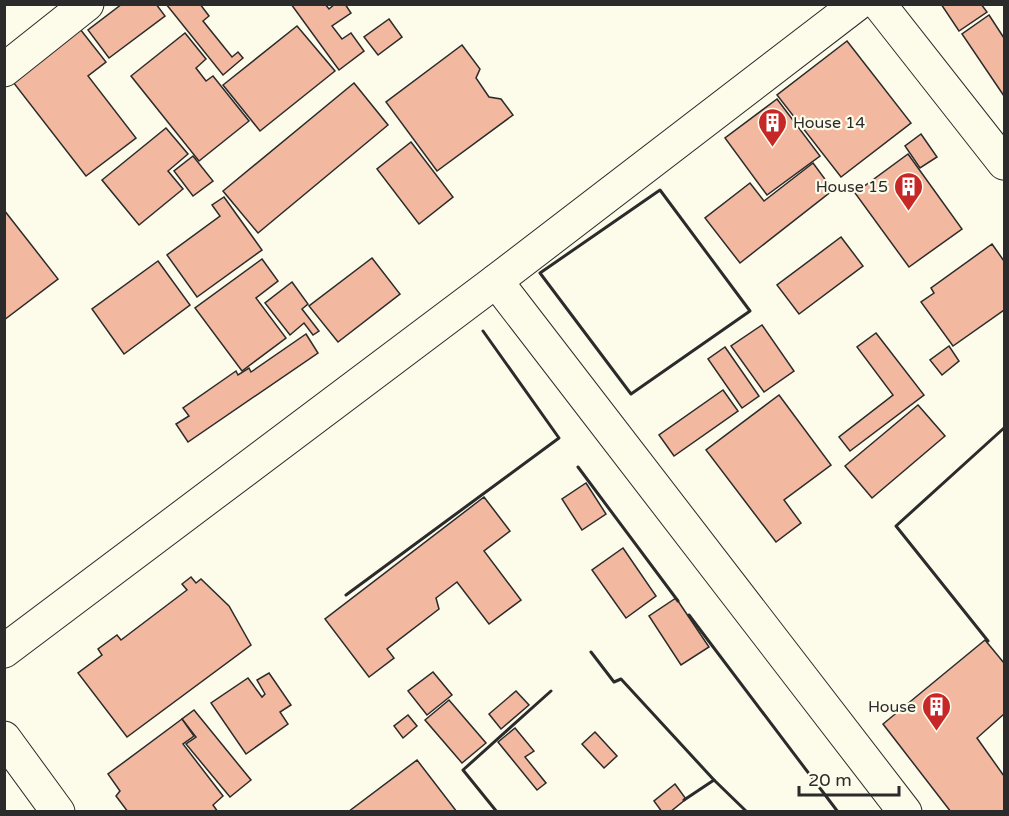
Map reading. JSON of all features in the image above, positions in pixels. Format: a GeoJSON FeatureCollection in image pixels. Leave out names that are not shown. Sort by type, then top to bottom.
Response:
{"type":"FeatureCollection","features":[{"type":"Feature","properties":{"kind":"street"},"geometry":{"type":"LineString","coordinates":[[4,70],[87,4]]}},
{"type":"Feature","properties":{"kind":"street"},"geometry":{"type":"LineString","coordinates":[[4,651],[496,281],[857,4]]}},
{"type":"Feature","properties":{"kind":"street"},"geometry":{"type":"LineString","coordinates":[[879,4],[1005,163]]}},
{"type":"Feature","properties":{"kind":"street"},"geometry":{"type":"LineString","coordinates":[[496,281],[905,812]]}},
{"type":"Feature","properties":{"kind":"street"},"geometry":{"type":"LineString","coordinates":[[4,738],[58,812]]}},
{"type":"Feature","properties":{"kind":"building"},"geometry":{"type":"Polygon","coordinates":[[[122,4],[156,4],[165,16],[109,58],[88,30],[122,4]]]}},
{"type":"Feature","properties":{"kind":"building"},"geometry":{"type":"Polygon","coordinates":[[[166,4],[200,4],[209,16],[203,21],[232,57],[238,52],[243,58],[223,75],[166,4]]]}},
{"type":"Feature","properties":{"kind":"building"},"geometry":{"type":"Polygon","coordinates":[[[291,4],[325,4],[329,9],[335,4],[345,4],[351,13],[332,26],[342,39],[351,33],[364,51],[339,70],[291,4]]]}},
{"type":"Feature","properties":{"kind":"building"},"geometry":{"type":"Polygon","coordinates":[[[941,4],[981,4],[987,12],[959,31],[941,4]]]}},
{"type":"Feature","properties":{"kind":"building"},"geometry":{"type":"Polygon","coordinates":[[[989,15],[1004,38],[1004,96],[962,34],[989,15]]]}},
{"type":"Feature","properties":{"kind":"building"},"geometry":{"type":"Polygon","coordinates":[[[389,19],[402,37],[378,55],[364,37],[389,19]]]}},
{"type":"Feature","properties":{"kind":"building"},"geometry":{"type":"Polygon","coordinates":[[[297,26],[335,71],[260,131],[223,85],[297,26]]]}},
{"type":"Feature","properties":{"kind":"building"},"geometry":{"type":"Polygon","coordinates":[[[80,29],[106,62],[88,76],[136,138],[86,176],[13,82],[80,29]]]}},
{"type":"Feature","properties":{"kind":"building"},"geometry":{"type":"Polygon","coordinates":[[[185,33],[206,59],[196,68],[206,81],[213,76],[249,121],[199,161],[131,76],[185,33]]]}},
{"type":"Feature","properties":{"kind":"building"},"geometry":{"type":"Polygon","coordinates":[[[847,41],[911,123],[841,177],[777,95],[847,41]]]}},
{"type":"Feature","properties":{"kind":"building"},"geometry":{"type":"Polygon","coordinates":[[[462,45],[480,69],[476,78],[489,97],[501,99],[513,115],[437,171],[386,102],[462,45]]]}},
{"type":"Feature","properties":{"kind":"building"},"geometry":{"type":"Polygon","coordinates":[[[354,83],[388,125],[258,233],[223,191],[354,83]]]}},
{"type":"Feature","properties":{"kind":"building","name":"House 14"},"geometry":{"type":"Polygon","coordinates":[[[777,99],[820,156],[767,195],[725,138],[777,99]]]}},
{"type":"Feature","properties":{"kind":"building"},"geometry":{"type":"Polygon","coordinates":[[[166,128],[188,154],[168,171],[183,189],[139,225],[102,180],[166,128]]]}},
{"type":"Feature","properties":{"kind":"building"},"geometry":{"type":"Polygon","coordinates":[[[921,134],[937,157],[920,168],[905,146],[921,134]]]}},
{"type":"Feature","properties":{"kind":"building"},"geometry":{"type":"Polygon","coordinates":[[[411,142],[453,197],[419,224],[377,169],[411,142]]]}},
{"type":"Feature","properties":{"kind":"building","name":"House 15"},"geometry":{"type":"Polygon","coordinates":[[[908,154],[962,229],[909,267],[855,193],[908,154]]]}},
{"type":"Feature","properties":{"kind":"building"},"geometry":{"type":"Polygon","coordinates":[[[193,156],[213,181],[193,196],[174,171],[193,156]]]}},
{"type":"Feature","properties":{"kind":"building"},"geometry":{"type":"Polygon","coordinates":[[[813,163],[833,190],[740,263],[705,218],[750,183],[764,201],[813,163]]]}},
{"type":"Feature","properties":{"kind":"building"},"geometry":{"type":"Polygon","coordinates":[[[224,197],[262,250],[197,297],[167,255],[220,216],[212,205],[224,197]]]}},
{"type":"Feature","properties":{"kind":"building"},"geometry":{"type":"Polygon","coordinates":[[[4,210],[58,279],[4,320],[4,210]]]}},
{"type":"Feature","properties":{"kind":"building"},"geometry":{"type":"Polygon","coordinates":[[[841,237],[863,266],[799,314],[777,285],[841,237]]]}},
{"type":"Feature","properties":{"kind":"building"},"geometry":{"type":"Polygon","coordinates":[[[992,244],[1004,261],[1004,310],[953,346],[921,302],[934,293],[931,288],[992,244]]]}},
{"type":"Feature","properties":{"kind":"building"},"geometry":{"type":"Polygon","coordinates":[[[372,258],[400,294],[338,342],[309,306],[372,258]]]}},
{"type":"Feature","properties":{"kind":"building"},"geometry":{"type":"Polygon","coordinates":[[[262,259],[278,281],[256,298],[286,338],[242,371],[195,308],[262,259]]]}},
{"type":"Feature","properties":{"kind":"building"},"geometry":{"type":"Polygon","coordinates":[[[158,261],[190,305],[124,354],[92,309],[158,261]]]}},
{"type":"Feature","properties":{"kind":"building"},"geometry":{"type":"Polygon","coordinates":[[[292,282],[308,304],[302,309],[319,331],[313,335],[304,323],[290,335],[265,303],[292,282]]]}},
{"type":"Feature","properties":{"kind":"building"},"geometry":{"type":"Polygon","coordinates":[[[762,325],[794,371],[764,392],[731,346],[762,325]]]}},
{"type":"Feature","properties":{"kind":"building"},"geometry":{"type":"Polygon","coordinates":[[[876,333],[924,395],[850,451],[839,437],[893,395],[857,347],[876,333]]]}},
{"type":"Feature","properties":{"kind":"building"},"geometry":{"type":"Polygon","coordinates":[[[306,334],[318,353],[188,442],[176,424],[189,416],[183,408],[236,371],[238,375],[249,368],[251,372],[306,334]]]}},
{"type":"Feature","properties":{"kind":"building"},"geometry":{"type":"Polygon","coordinates":[[[949,346],[959,361],[942,375],[930,360],[949,346]]]}},
{"type":"Feature","properties":{"kind":"building"},"geometry":{"type":"Polygon","coordinates":[[[725,347],[759,396],[742,408],[708,359],[725,347]]]}},
{"type":"Feature","properties":{"kind":"building"},"geometry":{"type":"Polygon","coordinates":[[[723,390],[738,411],[674,456],[659,435],[723,390]]]}},
{"type":"Feature","properties":{"kind":"building"},"geometry":{"type":"Polygon","coordinates":[[[779,395],[831,465],[784,500],[801,523],[776,542],[706,450],[779,395]]]}},
{"type":"Feature","properties":{"kind":"building"},"geometry":{"type":"Polygon","coordinates":[[[918,405],[945,436],[872,498],[845,466],[918,405]]]}},
{"type":"Feature","properties":{"kind":"building"},"geometry":{"type":"Polygon","coordinates":[[[586,483],[606,514],[582,530],[562,499],[586,483]]]}},
{"type":"Feature","properties":{"kind":"building"},"geometry":{"type":"Polygon","coordinates":[[[484,497],[510,531],[484,551],[521,600],[489,624],[457,582],[436,598],[439,609],[387,649],[394,658],[369,677],[325,619],[484,497]]]}},
{"type":"Feature","properties":{"kind":"building"},"geometry":{"type":"Polygon","coordinates":[[[623,548],[656,596],[626,618],[592,570],[623,548]]]}},
{"type":"Feature","properties":{"kind":"building"},"geometry":{"type":"Polygon","coordinates":[[[191,577],[196,583],[201,579],[229,606],[251,645],[127,737],[78,673],[102,655],[98,649],[117,635],[121,640],[187,590],[182,584],[191,577]]]}},
{"type":"Feature","properties":{"kind":"building"},"geometry":{"type":"Polygon","coordinates":[[[676,598],[709,647],[681,665],[649,616],[676,598]]]}},
{"type":"Feature","properties":{"kind":"building","name":"House"},"geometry":{"type":"Polygon","coordinates":[[[985,640],[1004,663],[1004,714],[977,738],[1004,776],[1004,812],[951,812],[883,724],[985,640]]]}},
{"type":"Feature","properties":{"kind":"building"},"geometry":{"type":"Polygon","coordinates":[[[433,672],[452,695],[427,715],[408,691],[433,672]]]}},
{"type":"Feature","properties":{"kind":"building"},"geometry":{"type":"Polygon","coordinates":[[[269,673],[291,705],[280,712],[288,724],[246,754],[211,703],[248,678],[262,697],[265,694],[257,680],[269,673]]]}},
{"type":"Feature","properties":{"kind":"building"},"geometry":{"type":"Polygon","coordinates":[[[516,691],[529,705],[501,729],[489,714],[516,691]]]}},
{"type":"Feature","properties":{"kind":"building"},"geometry":{"type":"Polygon","coordinates":[[[449,700],[486,743],[462,763],[425,720],[449,700]]]}},
{"type":"Feature","properties":{"kind":"building"},"geometry":{"type":"Polygon","coordinates":[[[194,710],[251,780],[230,797],[186,744],[196,737],[182,719],[194,710]]]}},
{"type":"Feature","properties":{"kind":"building"},"geometry":{"type":"Polygon","coordinates":[[[408,715],[417,726],[403,738],[394,726],[408,715]]]}},
{"type":"Feature","properties":{"kind":"building"},"geometry":{"type":"Polygon","coordinates":[[[182,719],[194,736],[183,744],[223,796],[213,805],[218,812],[128,812],[116,796],[120,791],[108,774],[182,719]]]}},
{"type":"Feature","properties":{"kind":"building"},"geometry":{"type":"Polygon","coordinates":[[[515,728],[534,751],[525,757],[546,783],[537,790],[498,742],[515,728]]]}},
{"type":"Feature","properties":{"kind":"building"},"geometry":{"type":"Polygon","coordinates":[[[595,732],[617,756],[604,768],[582,744],[595,732]]]}},
{"type":"Feature","properties":{"kind":"building"},"geometry":{"type":"Polygon","coordinates":[[[417,760],[457,812],[348,812],[417,760]]]}},
{"type":"Feature","properties":{"kind":"building"},"geometry":{"type":"Polygon","coordinates":[[[675,784],[686,799],[670,812],[662,812],[654,801],[675,784]]]}},
{"type":"Feature","properties":{"kind":"wall"},"geometry":{"type":"LineString","coordinates":[[660,190],[750,311],[631,394],[540,273],[660,190]]}},
{"type":"Feature","properties":{"kind":"wall"},"geometry":{"type":"LineString","coordinates":[[346,595],[559,438],[483,331]]}},
{"type":"Feature","properties":{"kind":"wall"},"geometry":{"type":"LineString","coordinates":[[988,641],[896,526],[1004,428]]}},
{"type":"Feature","properties":{"kind":"wall"},"geometry":{"type":"LineString","coordinates":[[578,467],[678,601]]}},
{"type":"Feature","properties":{"kind":"wall"},"geometry":{"type":"LineString","coordinates":[[689,615],[838,812]]}},
{"type":"Feature","properties":{"kind":"wall"},"geometry":{"type":"LineString","coordinates":[[591,652],[614,682],[621,679],[714,780],[684,800]]}},
{"type":"Feature","properties":{"kind":"wall"},"geometry":{"type":"LineString","coordinates":[[497,812],[463,770],[551,691]]}},
{"type":"Feature","properties":{"kind":"wall"},"geometry":{"type":"LineString","coordinates":[[714,780],[747,812]]}},
{"type":"Feature","properties":{"kind":"place","name":"House 14"},"geometry":{"type":"Point","coordinates":[772,148]}},
{"type":"Feature","properties":{"kind":"place","name":"House 15"},"geometry":{"type":"Point","coordinates":[909,212]}},
{"type":"Feature","properties":{"kind":"place","name":"House"},"geometry":{"type":"Point","coordinates":[937,732]}}]}
